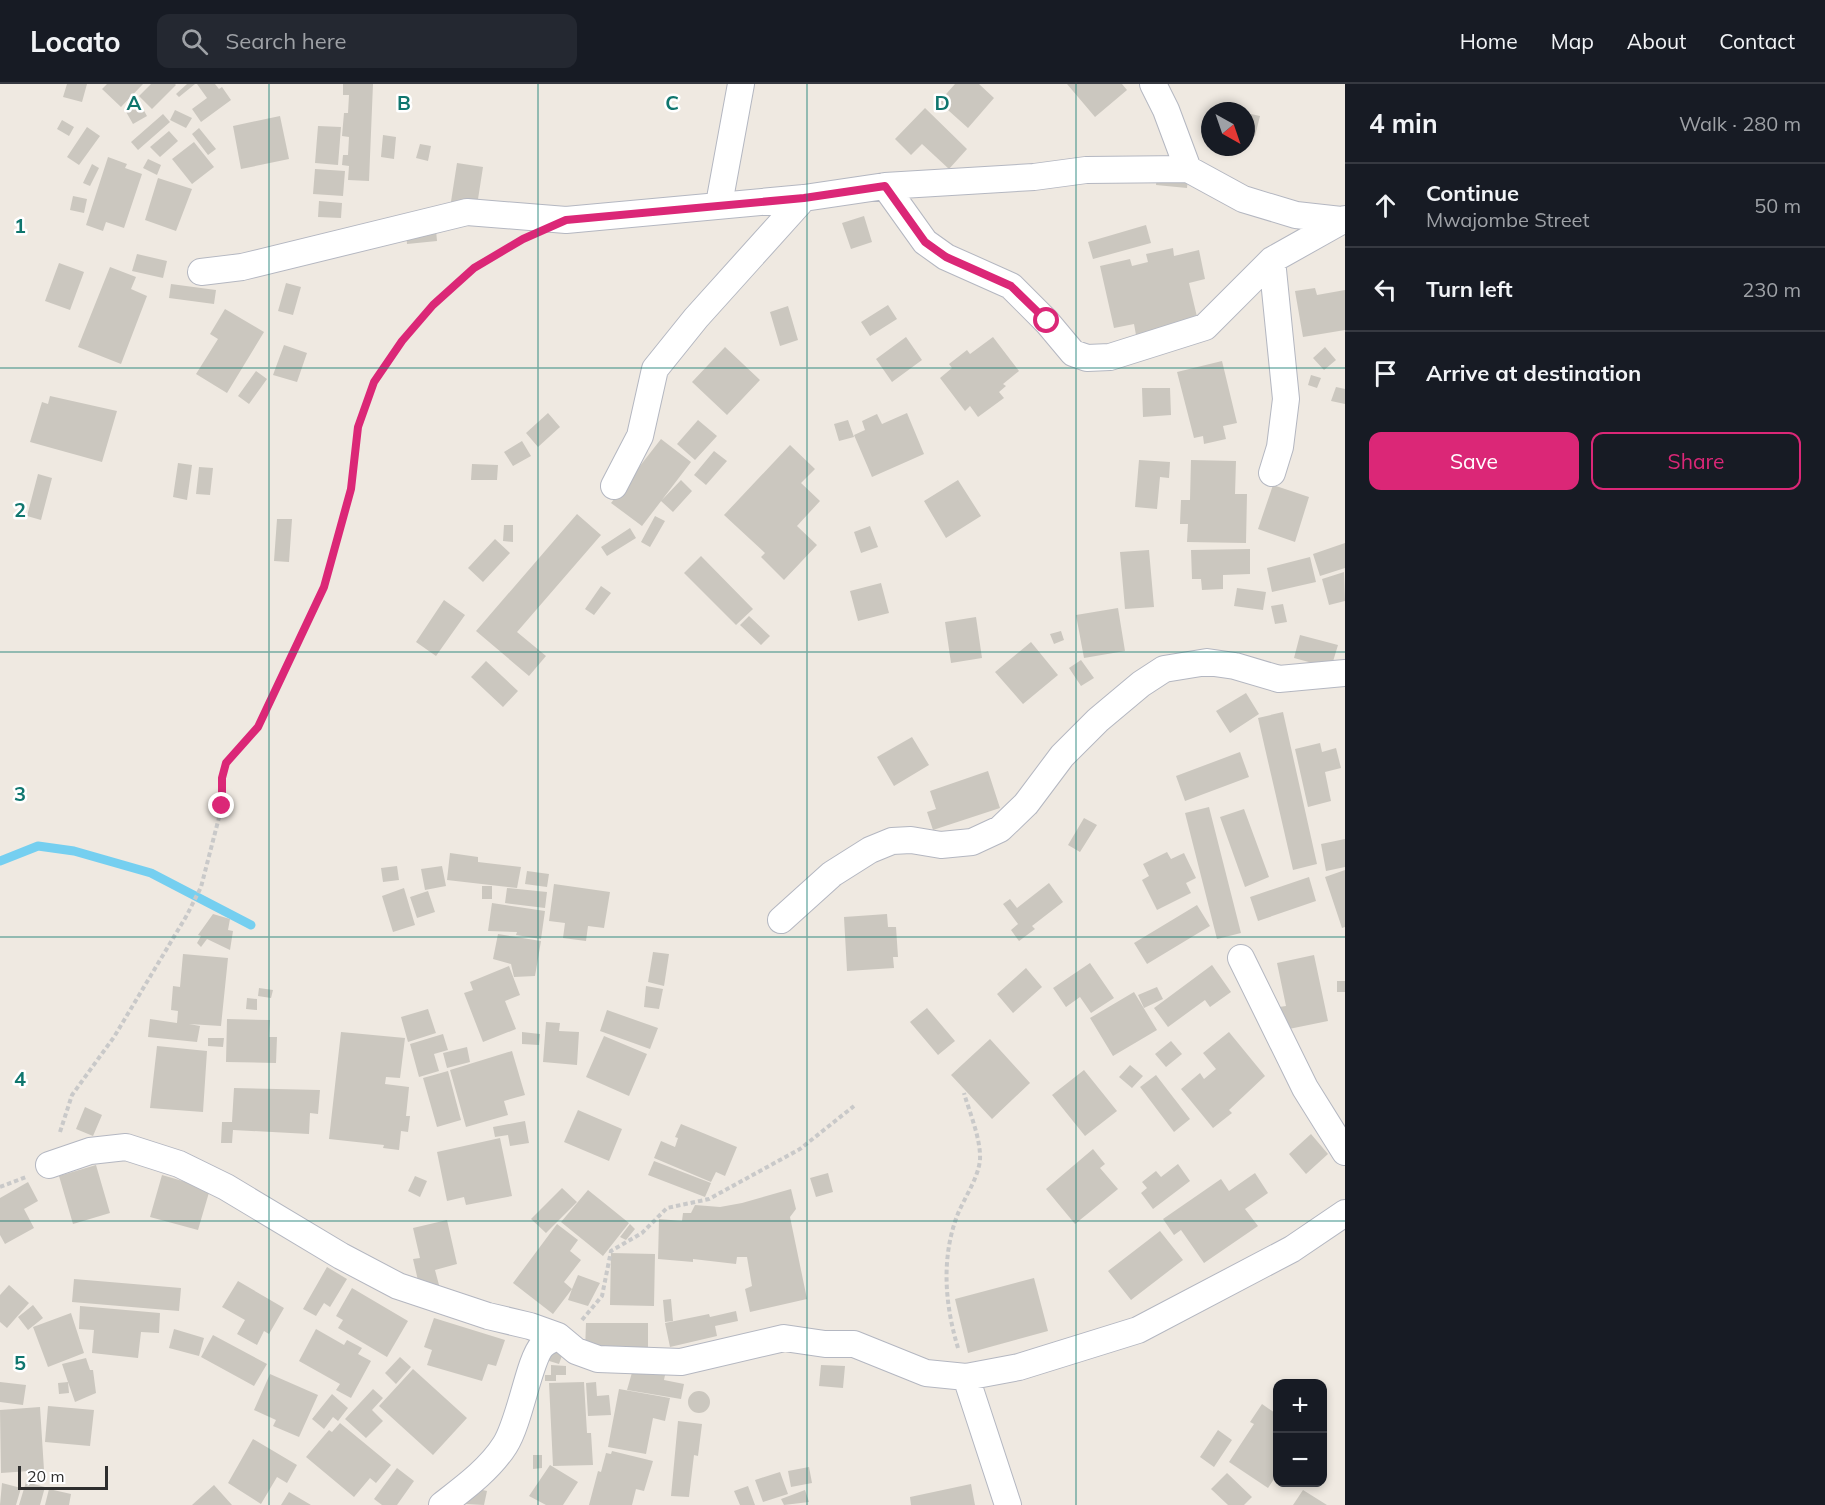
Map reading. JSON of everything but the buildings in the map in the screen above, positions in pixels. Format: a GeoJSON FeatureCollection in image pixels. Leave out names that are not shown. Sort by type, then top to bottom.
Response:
{"type":"FeatureCollection","features":[{"type":"Feature","properties":{"kind":"street"},"geometry":{"type":"LineString","coordinates":[[719,204],[741,84]]}},
{"type":"Feature","properties":{"kind":"street"},"geometry":{"type":"LineString","coordinates":[[1153,84],[1166,110],[1188,169]]}},
{"type":"Feature","properties":{"kind":"street"},"geometry":{"type":"LineString","coordinates":[[201,272],[242,267],[467,212],[566,220],[719,204],[804,198],[885,186],[1034,177],[1086,170],[1188,169],[1243,199],[1296,215],[1343,219]]}},
{"type":"Feature","properties":{"kind":"street"},"geometry":{"type":"LineString","coordinates":[[885,186],[925,242],[946,257],[1011,286],[1047,321],[1073,353],[1087,358],[1110,357],[1205,327],[1272,260],[1343,219]]}},
{"type":"Feature","properties":{"kind":"street"},"geometry":{"type":"LineString","coordinates":[[614,486],[640,436],[655,369],[696,318],[804,198]]}},
{"type":"Feature","properties":{"kind":"street"},"geometry":{"type":"LineString","coordinates":[[1272,260],[1286,399],[1280,447],[1272,473]]}},
{"type":"Feature","properties":{"kind":"street"},"geometry":{"type":"LineString","coordinates":[[781,920],[832,874],[870,850],[891,842],[911,840],[940,845],[972,842],[1000,829],[1026,804],[1062,756],[1098,720],[1141,684],[1164,669],[1207,662],[1235,666],[1279,679],[1345,673]]}},
{"type":"Feature","properties":{"kind":"street"},"geometry":{"type":"LineString","coordinates":[[1241,958],[1305,1088],[1345,1152]]}},
{"type":"Feature","properties":{"kind":"street"},"geometry":{"type":"LineString","coordinates":[[49,1165],[90,1152],[126,1147],[179,1164],[226,1187],[341,1256],[398,1286],[558,1336],[587,1356],[645,1362],[681,1362],[784,1338],[825,1344],[854,1344],[926,1374],[966,1377],[1018,1367],[1138,1330],[1292,1249],[1345,1213]]}},
{"type":"Feature","properties":{"kind":"street"},"geometry":{"type":"LineString","coordinates":[[442,1505],[482,1472],[506,1444],[523,1404],[537,1354],[543,1346],[558,1336]]}},
{"type":"Feature","properties":{"kind":"street"},"geometry":{"type":"LineString","coordinates":[[966,1377],[1008,1505]]}},
{"type":"Feature","properties":{"kind":"path"},"geometry":{"type":"LineString","coordinates":[[0,1188],[38,1173],[49,1165],[72,1095],[114,1037],[187,915],[201,887],[222,806],[222,778],[226,763],[258,727],[324,587],[351,489],[358,427],[374,382],[402,341],[433,305],[474,268],[523,239]]}},
{"type":"Feature","properties":{"kind":"path"},"geometry":{"type":"LineString","coordinates":[[964,1093],[979,1146],[980,1162],[957,1218],[949,1255],[946,1295],[966,1377]]}},
{"type":"Feature","properties":{"kind":"path"},"geometry":{"type":"LineString","coordinates":[[558,1336],[582,1320],[602,1296],[611,1251],[642,1233],[667,1208],[709,1199],[800,1149],[854,1106]]}},
{"type":"Feature","properties":{"kind":"waterway"},"geometry":{"type":"LineString","coordinates":[[0,861],[38,846],[74,851],[151,873],[251,925]]}},
{"type":"Feature","properties":{"kind":"route"},"geometry":{"type":"LineString","coordinates":[[222,806],[222,778],[226,763],[258,727],[285,674],[303,627],[324,587],[340,537],[351,489],[358,427],[374,382],[402,341],[433,305],[474,268],[523,239],[566,220],[719,204],[804,198],[885,186],[925,242],[946,257],[1011,286],[1047,321]]}}]}
